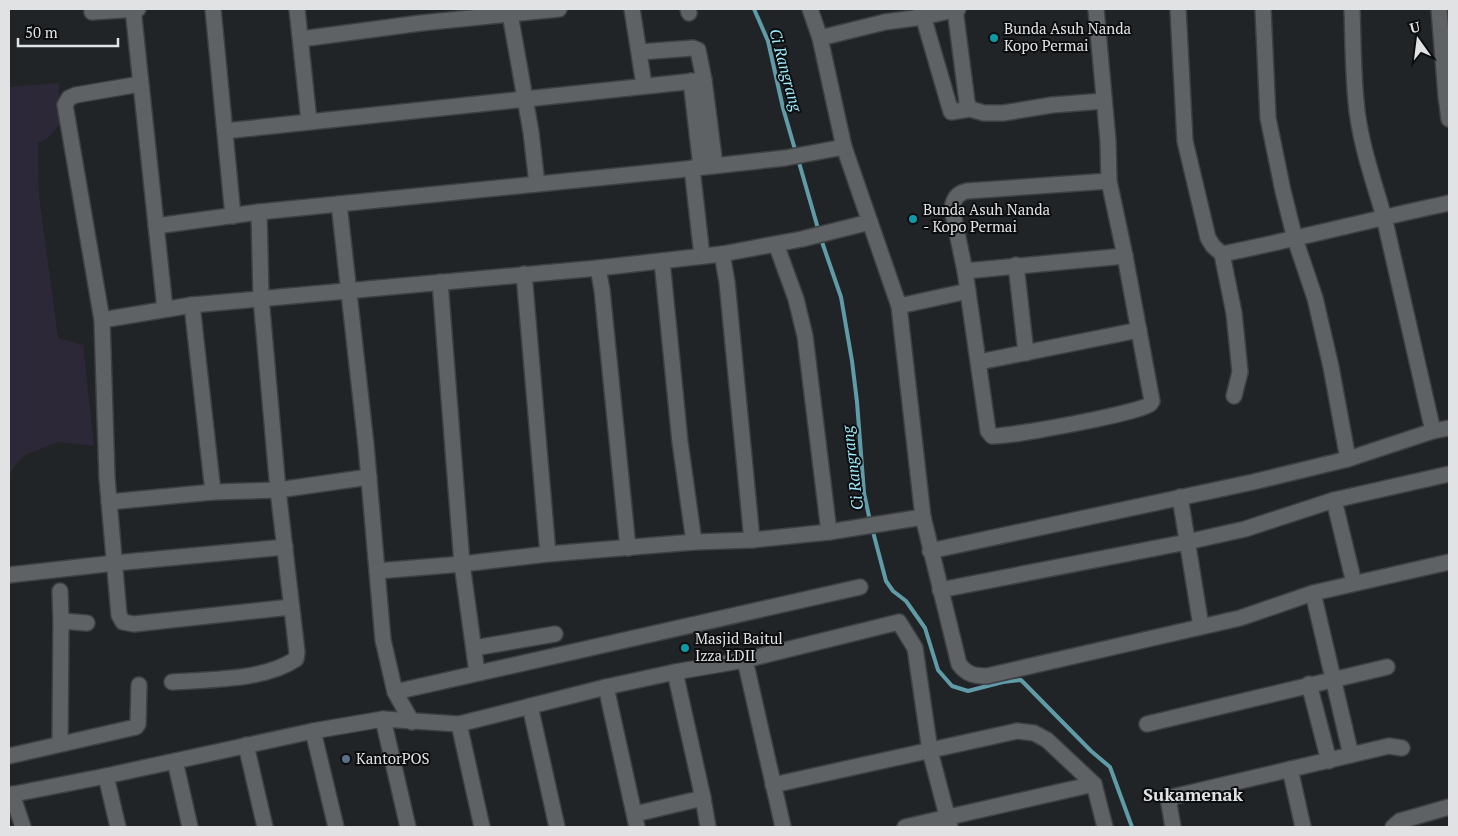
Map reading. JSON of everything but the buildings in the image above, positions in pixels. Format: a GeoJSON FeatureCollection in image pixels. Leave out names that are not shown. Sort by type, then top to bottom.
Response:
{"type":"FeatureCollection","features":[{"type":"Feature","properties":{"kind":"street"},"geometry":{"type":"LineString","coordinates":[[92,12],[136,9],[140,84],[165,309]]}},
{"type":"Feature","properties":{"kind":"street"},"geometry":{"type":"LineString","coordinates":[[213,9],[233,216]]}},
{"type":"Feature","properties":{"kind":"street"},"geometry":{"type":"LineString","coordinates":[[297,9],[309,122]]}},
{"type":"Feature","properties":{"kind":"street"},"geometry":{"type":"LineString","coordinates":[[301,39],[421,23],[559,9]]}},
{"type":"Feature","properties":{"kind":"street"},"geometry":{"type":"LineString","coordinates":[[632,9],[644,86]]}},
{"type":"Feature","properties":{"kind":"street"},"geometry":{"type":"LineString","coordinates":[[810,9],[820,38],[844,147],[899,306],[923,517],[959,664],[967,673],[987,676],[1240,618],[1313,593],[1449,562]]}},
{"type":"Feature","properties":{"kind":"street"},"geometry":{"type":"LineString","coordinates":[[820,38],[922,13],[956,9],[967,102],[970,109]]}},
{"type":"Feature","properties":{"kind":"street"},"geometry":{"type":"LineString","coordinates":[[1096,9],[1108,141],[1108,182],[1125,256],[1152,399],[1150,404],[1127,412],[1071,425],[995,437],[991,436],[988,432],[965,271],[952,209],[954,200],[959,194],[967,191],[1108,182]]}},
{"type":"Feature","properties":{"kind":"street"},"geometry":{"type":"LineString","coordinates":[[1178,9],[1184,141],[1208,238],[1213,246],[1222,254],[1234,313],[1239,367],[1234,396]]}},
{"type":"Feature","properties":{"kind":"street"},"geometry":{"type":"LineString","coordinates":[[1263,9],[1268,118],[1295,239],[1315,298],[1331,366],[1348,459]]}},
{"type":"Feature","properties":{"kind":"street"},"geometry":{"type":"LineString","coordinates":[[1352,9],[1358,113],[1374,186],[1384,216],[1433,431]]}},
{"type":"Feature","properties":{"kind":"street"},"geometry":{"type":"LineString","coordinates":[[1439,9],[1449,119]]}},
{"type":"Feature","properties":{"kind":"street"},"geometry":{"type":"LineString","coordinates":[[922,13],[951,112],[970,109],[984,113],[1003,113],[1052,105],[1104,101]]}},
{"type":"Feature","properties":{"kind":"street"},"geometry":{"type":"LineString","coordinates":[[510,14],[525,98],[537,184]]}},
{"type":"Feature","properties":{"kind":"street"},"geometry":{"type":"LineString","coordinates":[[640,52],[696,49],[699,53],[697,81],[704,132],[702,256]]}},
{"type":"Feature","properties":{"kind":"street"},"geometry":{"type":"LineString","coordinates":[[225,131],[697,81]]}},
{"type":"Feature","properties":{"kind":"street"},"geometry":{"type":"LineString","coordinates":[[140,84],[76,95],[68,98],[65,105],[102,320],[107,468],[119,615],[123,622],[134,624],[291,607]]}},
{"type":"Feature","properties":{"kind":"street"},"geometry":{"type":"LineString","coordinates":[[156,226],[259,212],[785,158],[844,147]]}},
{"type":"Feature","properties":{"kind":"street"},"geometry":{"type":"LineString","coordinates":[[1222,254],[1295,239],[1384,216],[1449,203]]}},
{"type":"Feature","properties":{"kind":"street"},"geometry":{"type":"LineString","coordinates":[[339,204],[383,640],[395,692],[412,722]]}},
{"type":"Feature","properties":{"kind":"street"},"geometry":{"type":"LineString","coordinates":[[172,682],[242,678],[287,664],[296,659],[297,652],[278,490],[261,298],[259,212]]}},
{"type":"Feature","properties":{"kind":"street"},"geometry":{"type":"LineString","coordinates":[[102,320],[165,309],[261,298],[598,268],[722,254],[835,232],[870,222]]}},
{"type":"Feature","properties":{"kind":"street"},"geometry":{"type":"LineString","coordinates":[[776,244],[796,299],[805,336],[828,532]]}},
{"type":"Feature","properties":{"kind":"street"},"geometry":{"type":"LineString","coordinates":[[722,254],[727,282],[752,540]]}},
{"type":"Feature","properties":{"kind":"street"},"geometry":{"type":"LineString","coordinates":[[965,271],[1125,256]]}},
{"type":"Feature","properties":{"kind":"street"},"geometry":{"type":"LineString","coordinates":[[662,261],[680,442],[694,542]]}},
{"type":"Feature","properties":{"kind":"street"},"geometry":{"type":"LineString","coordinates":[[1016,265],[1026,353]]}},
{"type":"Feature","properties":{"kind":"street"},"geometry":{"type":"LineString","coordinates":[[598,268],[603,300],[628,548]]}},
{"type":"Feature","properties":{"kind":"street"},"geometry":{"type":"LineString","coordinates":[[524,274],[548,554]]}},
{"type":"Feature","properties":{"kind":"street"},"geometry":{"type":"LineString","coordinates":[[440,282],[462,564],[478,673]]}},
{"type":"Feature","properties":{"kind":"street"},"geometry":{"type":"LineString","coordinates":[[899,306],[968,291]]}},
{"type":"Feature","properties":{"kind":"street"},"geometry":{"type":"LineString","coordinates":[[192,306],[213,492]]}},
{"type":"Feature","properties":{"kind":"street"},"geometry":{"type":"LineString","coordinates":[[979,362],[1139,330]]}},
{"type":"Feature","properties":{"kind":"street"},"geometry":{"type":"LineString","coordinates":[[930,551],[1348,459],[1433,431],[1449,428]]}},
{"type":"Feature","properties":{"kind":"street"},"geometry":{"type":"LineString","coordinates":[[940,590],[1245,529],[1334,500],[1449,474]]}},
{"type":"Feature","properties":{"kind":"street"},"geometry":{"type":"LineString","coordinates":[[109,502],[213,492],[278,490],[368,477]]}},
{"type":"Feature","properties":{"kind":"street"},"geometry":{"type":"LineString","coordinates":[[1180,497],[1201,626]]}},
{"type":"Feature","properties":{"kind":"street"},"geometry":{"type":"LineString","coordinates":[[1334,500],[1354,583]]}},
{"type":"Feature","properties":{"kind":"street"},"geometry":{"type":"LineString","coordinates":[[377,571],[548,554],[694,542],[752,540],[862,528],[923,517]]}},
{"type":"Feature","properties":{"kind":"street"},"geometry":{"type":"LineString","coordinates":[[9,575],[286,547]]}},
{"type":"Feature","properties":{"kind":"street"},"geometry":{"type":"LineString","coordinates":[[395,692],[860,587]]}},
{"type":"Feature","properties":{"kind":"street"},"geometry":{"type":"LineString","coordinates":[[60,591],[60,743]]}},
{"type":"Feature","properties":{"kind":"street"},"geometry":{"type":"LineString","coordinates":[[1313,593],[1351,755]]}},
{"type":"Feature","properties":{"kind":"street"},"geometry":{"type":"LineString","coordinates":[[61,622],[87,623]]}},
{"type":"Feature","properties":{"kind":"street"},"geometry":{"type":"LineString","coordinates":[[23,827],[10,795],[313,731],[383,719],[459,724],[606,687],[675,672],[745,660],[899,622],[916,648],[930,751],[949,822]]}},
{"type":"Feature","properties":{"kind":"street"},"geometry":{"type":"LineString","coordinates":[[474,648],[556,634]]}},
{"type":"Feature","properties":{"kind":"street"},"geometry":{"type":"LineString","coordinates":[[745,660],[783,827]]}},
{"type":"Feature","properties":{"kind":"street"},"geometry":{"type":"LineString","coordinates":[[1147,724],[1333,678],[1387,667]]}},
{"type":"Feature","properties":{"kind":"street"},"geometry":{"type":"LineString","coordinates":[[675,672],[708,827]]}},
{"type":"Feature","properties":{"kind":"street"},"geometry":{"type":"LineString","coordinates":[[1309,684],[1328,761]]}},
{"type":"Feature","properties":{"kind":"street"},"geometry":{"type":"LineString","coordinates":[[9,756],[137,727],[139,685]]}},
{"type":"Feature","properties":{"kind":"street"},"geometry":{"type":"LineString","coordinates":[[606,687],[636,821],[703,798]]}},
{"type":"Feature","properties":{"kind":"street"},"geometry":{"type":"LineString","coordinates":[[530,706],[557,827]]}},
{"type":"Feature","properties":{"kind":"street"},"geometry":{"type":"LineString","coordinates":[[383,719],[408,827]]}},
{"type":"Feature","properties":{"kind":"street"},"geometry":{"type":"LineString","coordinates":[[459,724],[482,827]]}},
{"type":"Feature","properties":{"kind":"street"},"geometry":{"type":"LineString","coordinates":[[313,731],[336,827]]}},
{"type":"Feature","properties":{"kind":"street"},"geometry":{"type":"LineString","coordinates":[[773,785],[1016,731],[1028,731],[1047,740],[1094,784],[1105,827]]}},
{"type":"Feature","properties":{"kind":"street"},"geometry":{"type":"LineString","coordinates":[[246,745],[265,827]]}},
{"type":"Feature","properties":{"kind":"street"},"geometry":{"type":"LineString","coordinates":[[1173,827],[1169,804],[1172,797],[1389,746],[1402,748]]}},
{"type":"Feature","properties":{"kind":"street"},"geometry":{"type":"LineString","coordinates":[[175,761],[190,827]]}},
{"type":"Feature","properties":{"kind":"street"},"geometry":{"type":"LineString","coordinates":[[1290,769],[1303,827]]}},
{"type":"Feature","properties":{"kind":"street"},"geometry":{"type":"LineString","coordinates":[[106,776],[118,827]]}},
{"type":"Feature","properties":{"kind":"street"},"geometry":{"type":"LineString","coordinates":[[905,827],[949,822],[1094,784]]}},
{"type":"Feature","properties":{"kind":"street"},"geometry":{"type":"LineString","coordinates":[[1392,827],[1400,821],[1449,807]]}},
{"type":"Feature","properties":{"kind":"shaded area"},"geometry":{"type":"Polygon","coordinates":[[[59,83],[60,124],[48,138],[38,143],[39,196],[58,338],[83,345],[94,446],[58,442],[25,455],[14,466],[9,477],[9,87],[59,83]]]}},
{"type":"Feature","properties":{"kind":"waterway","name":"Ci Rangrang"},"geometry":{"type":"LineString","coordinates":[[754,9],[768,41],[783,108],[796,153]]}},
{"type":"Feature","properties":{"kind":"waterway","name":"Ci Rangrang"},"geometry":{"type":"LineString","coordinates":[[798,159],[819,232]]}},
{"type":"Feature","properties":{"kind":"waterway","name":"Ci Rangrang"},"geometry":{"type":"LineString","coordinates":[[821,239],[841,297],[852,361],[864,493],[870,521]]}},
{"type":"Feature","properties":{"kind":"waterway","name":"Ci Rangrang"},"geometry":{"type":"LineString","coordinates":[[872,528],[886,581],[893,591],[906,601],[925,628],[938,670],[952,686],[968,691],[1003,682],[1021,680],[1091,751],[1110,767],[1132,827]]}},
{"type":"Feature","properties":{"kind":"place","name":"Bunda Asuh Nanda Kopo Permai"},"geometry":{"type":"Point","coordinates":[994,38]}},
{"type":"Feature","properties":{"kind":"place","name":"Bunda Asuh Nanda - Kopo Permai"},"geometry":{"type":"Point","coordinates":[913,219]}},
{"type":"Feature","properties":{"kind":"place","name":"Masjid Baitul Izza LDII"},"geometry":{"type":"Point","coordinates":[685,648]}},
{"type":"Feature","properties":{"kind":"place","name":"KantorPOS"},"geometry":{"type":"Point","coordinates":[346,759]}},
{"type":"Feature","properties":{"kind":"district","name":"Sukamenak"},"geometry":{"type":"Point","coordinates":[1193,795]}}]}
